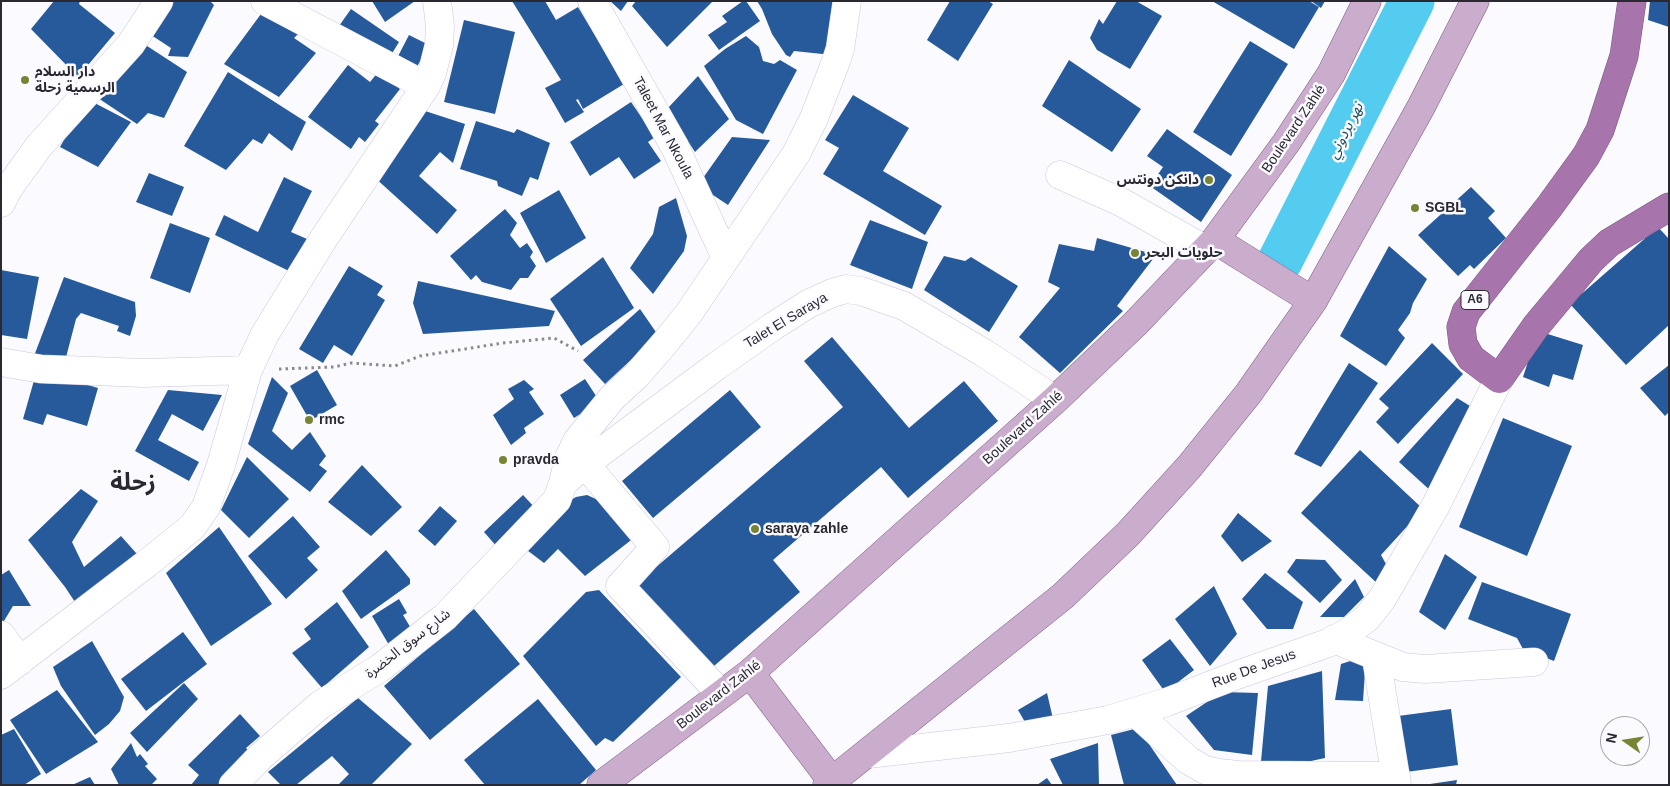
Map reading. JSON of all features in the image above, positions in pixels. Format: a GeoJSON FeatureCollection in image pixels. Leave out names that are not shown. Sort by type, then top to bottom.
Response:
{"type":"FeatureCollection","features":[{"type":"Feature","properties":{"kind":"highway","name":"A6"},"geometry":{"type":"LineString","coordinates":[[1499,380],[1471,358],[1463,344],[1462,327],[1466,312],[1549,207],[1586,156],[1600,130],[1624,56],[1632,1]]}},
{"type":"Feature","properties":{"kind":"highway"},"geometry":{"type":"LineString","coordinates":[[1499,380],[1536,326],[1591,260],[1609,243],[1669,207]]}},
{"type":"Feature","properties":{"kind":"main road","name":"Boulevard Zahlé"},"geometry":{"type":"LineString","coordinates":[[601,785],[750,673],[1055,400],[1136,323],[1210,245],[1286,143],[1331,74],[1367,1]]}},
{"type":"Feature","properties":{"kind":"main road"},"geometry":{"type":"LineString","coordinates":[[750,673],[829,783],[868,754],[1063,596],[1128,534],[1189,467],[1248,394],[1313,301],[1421,107],[1475,1]]}},
{"type":"Feature","properties":{"kind":"main road"},"geometry":{"type":"LineString","coordinates":[[1210,245],[1313,301]]}},
{"type":"Feature","properties":{"kind":"street"},"geometry":{"type":"LineString","coordinates":[[1,203],[8,189],[39,146],[131,44],[159,1]]}},
{"type":"Feature","properties":{"kind":"street"},"geometry":{"type":"LineString","coordinates":[[265,1],[426,86]]}},
{"type":"Feature","properties":{"kind":"street"},"geometry":{"type":"LineString","coordinates":[[1,635],[11,668],[192,527],[206,507],[221,465],[248,370],[265,334],[319,246],[426,86],[432,73],[439,45],[440,26],[437,1]]}},
{"type":"Feature","properties":{"kind":"street","name":"Taleet Mar Nkoula"},"geometry":{"type":"LineString","coordinates":[[592,1],[675,147],[726,258]]}},
{"type":"Feature","properties":{"kind":"street"},"geometry":{"type":"LineString","coordinates":[[563,483],[569,458],[577,441],[612,398],[636,376],[664,344],[688,313],[796,154],[814,118],[840,49],[847,1]]}},
{"type":"Feature","properties":{"kind":"street"},"geometry":{"type":"LineString","coordinates":[[1060,175],[1210,245]]}},
{"type":"Feature","properties":{"kind":"street","name":"Talet El Saraya"},"geometry":{"type":"LineString","coordinates":[[563,483],[585,464],[710,370],[772,326],[808,304],[846,289],[861,290],[904,306],[984,353],[1055,400]]}},
{"type":"Feature","properties":{"kind":"street"},"geometry":{"type":"LineString","coordinates":[[1,362],[40,369],[134,373],[248,370]]}},
{"type":"Feature","properties":{"kind":"street","name":"Rue De Jesus"},"geometry":{"type":"LineString","coordinates":[[868,754],[1009,738],[1108,720],[1167,702],[1237,674],[1334,640],[1346,633],[1367,618],[1382,599],[1435,508],[1499,380]]}},
{"type":"Feature","properties":{"kind":"street"},"geometry":{"type":"LineString","coordinates":[[585,464],[655,547],[620,586],[722,694]]}},
{"type":"Feature","properties":{"kind":"street","name":"شارع سوق الخضرة"},"geometry":{"type":"LineString","coordinates":[[233,785],[260,757],[320,705],[380,668],[445,617],[557,500],[563,483]]}},
{"type":"Feature","properties":{"kind":"street"},"geometry":{"type":"LineString","coordinates":[[1334,640],[1403,667],[1425,669],[1534,662]]}},
{"type":"Feature","properties":{"kind":"street"},"geometry":{"type":"LineString","coordinates":[[1134,712],[1188,760],[1205,770],[1238,775],[1396,780],[1376,657]]}},
{"type":"Feature","properties":{"kind":"path"},"geometry":{"type":"LineString","coordinates":[[248,370],[334,367],[351,363],[395,366],[420,356],[503,343],[554,338],[578,351]]}},
{"type":"Feature","properties":{"kind":"building"},"geometry":{"type":"Polygon","coordinates":[[[54,1],[80,1],[79,4],[115,33],[78,77],[31,29],[54,1]]]}},
{"type":"Feature","properties":{"kind":"building"},"geometry":{"type":"Polygon","coordinates":[[[169,1],[210,1],[214,5],[188,57],[168,56],[171,48],[148,33],[169,1]]]}},
{"type":"Feature","properties":{"kind":"building"},"geometry":{"type":"Polygon","coordinates":[[[372,1],[415,1],[385,22],[372,1]]]}},
{"type":"Feature","properties":{"kind":"building"},"geometry":{"type":"Polygon","coordinates":[[[512,1],[545,1],[556,20],[578,7],[624,84],[583,109],[578,99],[576,100],[584,112],[565,123],[545,88],[561,80],[512,1]]]}},
{"type":"Feature","properties":{"kind":"building"},"geometry":{"type":"Polygon","coordinates":[[[610,1],[628,1],[621,11],[610,1]]]}},
{"type":"Feature","properties":{"kind":"building"},"geometry":{"type":"Polygon","coordinates":[[[636,1],[713,1],[667,47],[632,6],[636,1]]]}},
{"type":"Feature","properties":{"kind":"building"},"geometry":{"type":"Polygon","coordinates":[[[743,1],[746,1],[760,21],[719,50],[708,35],[727,22],[722,16],[743,1]]]}},
{"type":"Feature","properties":{"kind":"building"},"geometry":{"type":"Polygon","coordinates":[[[757,1],[837,1],[832,55],[794,51],[790,57],[786,55],[772,34],[757,1]]]}},
{"type":"Feature","properties":{"kind":"building"},"geometry":{"type":"Polygon","coordinates":[[[950,1],[988,1],[993,4],[958,61],[927,40],[950,1]]]}},
{"type":"Feature","properties":{"kind":"building"},"geometry":{"type":"Polygon","coordinates":[[[1117,1],[1136,1],[1162,16],[1130,69],[1097,50],[1090,38],[1099,19],[1103,24],[1117,1]]]}},
{"type":"Feature","properties":{"kind":"building"},"geometry":{"type":"Polygon","coordinates":[[[1212,1],[1309,1],[1319,7],[1294,49],[1212,1]]]}},
{"type":"Feature","properties":{"kind":"building"},"geometry":{"type":"Polygon","coordinates":[[[1311,1],[1325,1],[1321,8],[1311,1]]]}},
{"type":"Feature","properties":{"kind":"building"},"geometry":{"type":"Polygon","coordinates":[[[1650,1],[1669,1],[1669,27],[1648,20],[1650,1]]]}},
{"type":"Feature","properties":{"kind":"building"},"geometry":{"type":"Polygon","coordinates":[[[351,9],[399,42],[388,60],[339,26],[351,9]]]}},
{"type":"Feature","properties":{"kind":"building"},"geometry":{"type":"Polygon","coordinates":[[[261,14],[299,33],[294,38],[316,53],[279,97],[224,64],[261,14]]]}},
{"type":"Feature","properties":{"kind":"building"},"geometry":{"type":"Polygon","coordinates":[[[464,20],[515,32],[495,114],[444,102],[464,20]]]}},
{"type":"Feature","properties":{"kind":"building"},"geometry":{"type":"Polygon","coordinates":[[[409,35],[429,45],[413,74],[394,64],[409,35]]]}},
{"type":"Feature","properties":{"kind":"building"},"geometry":{"type":"Polygon","coordinates":[[[746,36],[759,47],[763,61],[774,64],[780,60],[797,70],[763,134],[736,120],[704,66],[725,49],[746,36]]]}},
{"type":"Feature","properties":{"kind":"building"},"geometry":{"type":"Polygon","coordinates":[[[1250,41],[1288,64],[1231,156],[1193,132],[1250,41]]]}},
{"type":"Feature","properties":{"kind":"building"},"geometry":{"type":"Polygon","coordinates":[[[144,44],[187,72],[164,118],[148,113],[137,124],[98,98],[144,44]]]}},
{"type":"Feature","properties":{"kind":"building"},"geometry":{"type":"Polygon","coordinates":[[[1069,60],[1141,109],[1112,152],[1042,106],[1069,60]]]}},
{"type":"Feature","properties":{"kind":"building"},"geometry":{"type":"Polygon","coordinates":[[[348,65],[370,82],[379,71],[400,89],[375,121],[379,124],[365,142],[359,137],[351,149],[308,117],[348,65]]]}},
{"type":"Feature","properties":{"kind":"building"},"geometry":{"type":"Polygon","coordinates":[[[228,72],[306,122],[292,151],[269,133],[262,144],[253,139],[226,170],[184,146],[228,72]]]}},
{"type":"Feature","properties":{"kind":"building"},"geometry":{"type":"Polygon","coordinates":[[[698,76],[729,119],[695,152],[667,109],[698,76]]]}},
{"type":"Feature","properties":{"kind":"building"},"geometry":{"type":"Polygon","coordinates":[[[853,95],[909,128],[883,171],[942,206],[925,235],[823,174],[839,148],[825,140],[853,95]]]}},
{"type":"Feature","properties":{"kind":"building"},"geometry":{"type":"Polygon","coordinates":[[[87,99],[131,122],[98,167],[60,147],[87,99]]]}},
{"type":"Feature","properties":{"kind":"building"},"geometry":{"type":"Polygon","coordinates":[[[631,102],[655,137],[648,142],[661,161],[634,179],[619,157],[590,176],[570,142],[631,102]]]}},
{"type":"Feature","properties":{"kind":"building"},"geometry":{"type":"Polygon","coordinates":[[[419,109],[465,124],[453,163],[440,152],[419,176],[457,210],[437,234],[373,176],[419,109]]]}},
{"type":"Feature","properties":{"kind":"building"},"geometry":{"type":"Polygon","coordinates":[[[476,121],[514,133],[517,129],[550,143],[538,180],[530,177],[522,196],[498,186],[497,181],[460,169],[476,121]]]}},
{"type":"Feature","properties":{"kind":"building"},"geometry":{"type":"Polygon","coordinates":[[[1167,129],[1232,175],[1201,222],[1150,186],[1163,167],[1147,156],[1167,129]]]}},
{"type":"Feature","properties":{"kind":"building"},"geometry":{"type":"Polygon","coordinates":[[[732,137],[770,140],[728,205],[698,185],[732,137]]]}},
{"type":"Feature","properties":{"kind":"building"},"geometry":{"type":"Polygon","coordinates":[[[149,173],[184,187],[172,216],[136,202],[149,173]]]}},
{"type":"Feature","properties":{"kind":"building"},"geometry":{"type":"Polygon","coordinates":[[[284,177],[312,191],[291,232],[307,239],[291,272],[215,235],[224,215],[258,232],[284,177]]]}},
{"type":"Feature","properties":{"kind":"building"},"geometry":{"type":"Polygon","coordinates":[[[1471,187],[1495,211],[1488,218],[1506,238],[1474,269],[1470,265],[1458,276],[1418,235],[1471,187]]]}},
{"type":"Feature","properties":{"kind":"building"},"geometry":{"type":"Polygon","coordinates":[[[559,190],[586,238],[546,263],[520,213],[559,190]]]}},
{"type":"Feature","properties":{"kind":"building"},"geometry":{"type":"Polygon","coordinates":[[[676,198],[687,236],[684,251],[653,294],[630,268],[653,234],[659,207],[676,198]]]}},
{"type":"Feature","properties":{"kind":"building"},"geometry":{"type":"Polygon","coordinates":[[[505,209],[517,223],[510,235],[520,248],[527,243],[533,252],[530,257],[536,266],[528,278],[520,278],[511,290],[482,282],[476,275],[471,280],[450,256],[505,209]]]}},
{"type":"Feature","properties":{"kind":"building"},"geometry":{"type":"Polygon","coordinates":[[[870,220],[928,242],[912,289],[850,265],[870,220]]]}},
{"type":"Feature","properties":{"kind":"building"},"geometry":{"type":"Polygon","coordinates":[[[170,223],[210,238],[190,293],[150,278],[170,223]]]}},
{"type":"Feature","properties":{"kind":"building"},"geometry":{"type":"Polygon","coordinates":[[[1658,227],[1669,239],[1669,325],[1626,365],[1570,304],[1658,227]]]}},
{"type":"Feature","properties":{"kind":"building"},"geometry":{"type":"Polygon","coordinates":[[[1097,238],[1156,255],[1117,306],[1123,311],[1060,373],[1019,337],[1060,288],[1048,282],[1059,244],[1094,251],[1097,238]]]}},
{"type":"Feature","properties":{"kind":"building"},"geometry":{"type":"Polygon","coordinates":[[[1389,246],[1427,279],[1413,303],[1410,313],[1398,330],[1405,338],[1386,366],[1340,336],[1389,246]]]}},
{"type":"Feature","properties":{"kind":"building"},"geometry":{"type":"Polygon","coordinates":[[[944,256],[965,261],[971,257],[1018,286],[989,332],[924,290],[944,256]]]}},
{"type":"Feature","properties":{"kind":"building"},"geometry":{"type":"Polygon","coordinates":[[[603,257],[634,308],[581,346],[550,299],[603,257]]]}},
{"type":"Feature","properties":{"kind":"building"},"geometry":{"type":"Polygon","coordinates":[[[349,266],[383,286],[377,295],[385,300],[352,356],[334,345],[323,363],[299,349],[349,266]]]}},
{"type":"Feature","properties":{"kind":"building"},"geometry":{"type":"Polygon","coordinates":[[[1,270],[39,277],[27,339],[1,335],[1,270]]]}},
{"type":"Feature","properties":{"kind":"building"},"geometry":{"type":"Polygon","coordinates":[[[64,277],[135,302],[136,316],[130,336],[117,331],[119,326],[81,313],[76,319],[64,365],[34,356],[64,277]]]}},
{"type":"Feature","properties":{"kind":"building"},"geometry":{"type":"Polygon","coordinates":[[[418,281],[555,311],[549,326],[423,334],[413,303],[418,281]]]}},
{"type":"Feature","properties":{"kind":"building"},"geometry":{"type":"Polygon","coordinates":[[[640,309],[658,335],[605,384],[583,360],[640,309]]]}},
{"type":"Feature","properties":{"kind":"building"},"geometry":{"type":"Polygon","coordinates":[[[1538,331],[1583,345],[1573,380],[1553,374],[1549,387],[1523,377],[1538,331]]]}},
{"type":"Feature","properties":{"kind":"building","name":"saraya zahle"},"geometry":{"type":"Polygon","coordinates":[[[832,337],[909,428],[964,381],[998,421],[908,498],[881,467],[773,560],[800,592],[707,672],[634,586],[843,407],[804,361],[832,337]]]}},
{"type":"Feature","properties":{"kind":"building"},"geometry":{"type":"Polygon","coordinates":[[[1432,343],[1463,374],[1398,444],[1376,422],[1389,408],[1379,399],[1432,343]]]}},
{"type":"Feature","properties":{"kind":"building"},"geometry":{"type":"Polygon","coordinates":[[[1349,363],[1378,383],[1321,467],[1294,454],[1349,363]]]}},
{"type":"Feature","properties":{"kind":"building"},"geometry":{"type":"Polygon","coordinates":[[[1669,365],[1669,412],[1665,416],[1640,388],[1669,365]]]}},
{"type":"Feature","properties":{"kind":"building"},"geometry":{"type":"Polygon","coordinates":[[[37,370],[98,388],[87,426],[47,414],[43,425],[23,419],[37,370]]]}},
{"type":"Feature","properties":{"kind":"building"},"geometry":{"type":"Polygon","coordinates":[[[317,370],[337,405],[310,421],[290,386],[317,370]]]}},
{"type":"Feature","properties":{"kind":"building"},"geometry":{"type":"Polygon","coordinates":[[[272,377],[288,393],[272,431],[292,450],[310,432],[326,456],[319,465],[327,471],[310,492],[248,444],[272,377]]]}},
{"type":"Feature","properties":{"kind":"building"},"geometry":{"type":"Polygon","coordinates":[[[585,379],[600,402],[574,418],[560,395],[585,379]]]}},
{"type":"Feature","properties":{"kind":"building"},"geometry":{"type":"Polygon","coordinates":[[[524,380],[534,389],[529,392],[544,414],[524,428],[526,433],[511,445],[493,415],[514,399],[508,389],[524,380]]]}},
{"type":"Feature","properties":{"kind":"building"},"geometry":{"type":"Polygon","coordinates":[[[168,390],[222,395],[203,431],[172,414],[158,440],[199,462],[189,481],[135,451],[168,390]]]}},
{"type":"Feature","properties":{"kind":"building"},"geometry":{"type":"Polygon","coordinates":[[[730,390],[761,427],[653,518],[622,481],[730,390]]]}},
{"type":"Feature","properties":{"kind":"building"},"geometry":{"type":"Polygon","coordinates":[[[1457,398],[1470,406],[1432,492],[1399,462],[1457,398]]]}},
{"type":"Feature","properties":{"kind":"building"},"geometry":{"type":"Polygon","coordinates":[[[1503,418],[1572,446],[1527,556],[1459,527],[1503,418]]]}},
{"type":"Feature","properties":{"kind":"building"},"geometry":{"type":"Polygon","coordinates":[[[1360,450],[1423,509],[1381,555],[1386,564],[1379,585],[1301,513],[1360,450]]]}},
{"type":"Feature","properties":{"kind":"building"},"geometry":{"type":"Polygon","coordinates":[[[247,457],[289,499],[249,538],[221,510],[247,457]]]}},
{"type":"Feature","properties":{"kind":"building"},"geometry":{"type":"Polygon","coordinates":[[[362,465],[402,507],[371,536],[328,502],[362,465]]]}},
{"type":"Feature","properties":{"kind":"building"},"geometry":{"type":"Polygon","coordinates":[[[81,489],[98,501],[72,542],[84,567],[121,536],[144,562],[81,611],[65,587],[28,540],[81,489]]]}},
{"type":"Feature","properties":{"kind":"building"},"geometry":{"type":"Polygon","coordinates":[[[523,495],[538,511],[498,548],[484,532],[523,495]]]}},
{"type":"Feature","properties":{"kind":"building"},"geometry":{"type":"Polygon","coordinates":[[[587,495],[598,500],[635,537],[585,576],[558,549],[544,563],[519,544],[564,504],[576,497],[587,495]]]}},
{"type":"Feature","properties":{"kind":"building"},"geometry":{"type":"Polygon","coordinates":[[[440,506],[457,521],[435,546],[418,531],[440,506]]]}},
{"type":"Feature","properties":{"kind":"building"},"geometry":{"type":"Polygon","coordinates":[[[1238,513],[1272,541],[1242,562],[1221,536],[1238,513]]]}},
{"type":"Feature","properties":{"kind":"building"},"geometry":{"type":"Polygon","coordinates":[[[293,516],[320,547],[307,558],[318,570],[286,599],[248,556],[293,516]]]}},
{"type":"Feature","properties":{"kind":"building"},"geometry":{"type":"Polygon","coordinates":[[[219,527],[272,604],[211,646],[166,573],[219,527]]]}},
{"type":"Feature","properties":{"kind":"building"},"geometry":{"type":"Polygon","coordinates":[[[386,550],[410,579],[410,584],[361,619],[342,591],[386,550]]]}},
{"type":"Feature","properties":{"kind":"building"},"geometry":{"type":"Polygon","coordinates":[[[1445,554],[1477,577],[1445,630],[1419,612],[1445,554]]]}},
{"type":"Feature","properties":{"kind":"building"},"geometry":{"type":"Polygon","coordinates":[[[1296,559],[1325,560],[1342,580],[1320,603],[1287,572],[1296,559]]]}},
{"type":"Feature","properties":{"kind":"building"},"geometry":{"type":"Polygon","coordinates":[[[9,570],[31,606],[13,606],[1,626],[1,575],[9,570]]]}},
{"type":"Feature","properties":{"kind":"building"},"geometry":{"type":"Polygon","coordinates":[[[1265,573],[1303,602],[1293,629],[1267,629],[1242,599],[1265,573]]]}},
{"type":"Feature","properties":{"kind":"building"},"geometry":{"type":"Polygon","coordinates":[[[1355,579],[1364,597],[1344,617],[1320,617],[1355,579]]]}},
{"type":"Feature","properties":{"kind":"building"},"geometry":{"type":"Polygon","coordinates":[[[1482,582],[1571,614],[1554,661],[1523,649],[1517,638],[1468,619],[1482,582]]]}},
{"type":"Feature","properties":{"kind":"building"},"geometry":{"type":"Polygon","coordinates":[[[1214,586],[1237,634],[1210,666],[1175,619],[1214,586]]]}},
{"type":"Feature","properties":{"kind":"building"},"geometry":{"type":"Polygon","coordinates":[[[599,590],[681,677],[613,742],[605,738],[596,746],[523,656],[586,592],[599,590]]]}},
{"type":"Feature","properties":{"kind":"building"},"geometry":{"type":"Polygon","coordinates":[[[399,599],[407,613],[403,615],[412,630],[389,645],[372,616],[399,599]]]}},
{"type":"Feature","properties":{"kind":"building"},"geometry":{"type":"Polygon","coordinates":[[[337,602],[369,647],[322,688],[292,653],[311,639],[304,629],[337,602]]]}},
{"type":"Feature","properties":{"kind":"building"},"geometry":{"type":"Polygon","coordinates":[[[474,609],[520,664],[430,740],[384,686],[474,609]]]}},
{"type":"Feature","properties":{"kind":"building"},"geometry":{"type":"Polygon","coordinates":[[[183,632],[207,664],[146,711],[121,679],[183,632]]]}},
{"type":"Feature","properties":{"kind":"building"},"geometry":{"type":"Polygon","coordinates":[[[1170,639],[1194,670],[1165,692],[1142,660],[1170,639]]]}},
{"type":"Feature","properties":{"kind":"building"},"geometry":{"type":"Polygon","coordinates":[[[92,641],[124,697],[120,711],[109,724],[95,735],[61,686],[53,667],[92,641]]]}},
{"type":"Feature","properties":{"kind":"building"},"geometry":{"type":"Polygon","coordinates":[[[1366,656],[1363,701],[1335,700],[1341,664],[1366,656]]]}},
{"type":"Feature","properties":{"kind":"building"},"geometry":{"type":"Polygon","coordinates":[[[1322,671],[1325,758],[1260,772],[1268,686],[1322,671]]]}},
{"type":"Feature","properties":{"kind":"building"},"geometry":{"type":"Polygon","coordinates":[[[184,683],[198,699],[147,752],[130,733],[184,683]]]}},
{"type":"Feature","properties":{"kind":"building"},"geometry":{"type":"Polygon","coordinates":[[[57,690],[98,742],[46,774],[10,720],[57,690]]]}},
{"type":"Feature","properties":{"kind":"building"},"geometry":{"type":"Polygon","coordinates":[[[1222,692],[1258,693],[1252,755],[1214,750],[1186,716],[1222,692]]]}},
{"type":"Feature","properties":{"kind":"building"},"geometry":{"type":"Polygon","coordinates":[[[1047,693],[1054,723],[1029,729],[1018,710],[1047,693]]]}},
{"type":"Feature","properties":{"kind":"building"},"geometry":{"type":"Polygon","coordinates":[[[358,698],[412,744],[371,785],[338,785],[349,774],[332,756],[296,785],[281,785],[268,772],[358,698]]]}},
{"type":"Feature","properties":{"kind":"building"},"geometry":{"type":"Polygon","coordinates":[[[538,699],[596,770],[579,785],[485,785],[464,760],[538,699]]]}},
{"type":"Feature","properties":{"kind":"building"},"geometry":{"type":"Polygon","coordinates":[[[1451,709],[1458,765],[1406,772],[1398,716],[1451,709]]]}},
{"type":"Feature","properties":{"kind":"building"},"geometry":{"type":"Polygon","coordinates":[[[240,714],[260,736],[246,748],[250,753],[218,785],[191,785],[199,775],[188,765],[240,714]]]}},
{"type":"Feature","properties":{"kind":"building"},"geometry":{"type":"Polygon","coordinates":[[[1138,728],[1177,785],[1124,785],[1111,735],[1138,728]]]}},
{"type":"Feature","properties":{"kind":"building"},"geometry":{"type":"Polygon","coordinates":[[[14,729],[41,774],[24,785],[1,785],[1,735],[14,729]]]}},
{"type":"Feature","properties":{"kind":"building"},"geometry":{"type":"Polygon","coordinates":[[[131,743],[137,757],[140,754],[148,764],[145,766],[157,779],[151,785],[119,785],[111,769],[131,743]]]}},
{"type":"Feature","properties":{"kind":"building"},"geometry":{"type":"Polygon","coordinates":[[[1098,743],[1099,785],[1063,785],[1050,759],[1098,743]]]}},
{"type":"Feature","properties":{"kind":"building"},"geometry":{"type":"Polygon","coordinates":[[[90,777],[95,785],[72,785],[90,777]]]}},
{"type":"Feature","properties":{"kind":"building"},"geometry":{"type":"Polygon","coordinates":[[[1047,778],[1052,785],[1037,785],[1047,778]]]}},
{"type":"Feature","properties":{"kind":"building"},"geometry":{"type":"Polygon","coordinates":[[[1457,780],[1456,785],[1430,785],[1430,784],[1457,780]]]}},
{"type":"Feature","properties":{"kind":"waterway","name":"نهر بردوني"},"geometry":{"type":"LineString","coordinates":[[1280,261],[1412,1]]}},
{"type":"Feature","properties":{"kind":"place","name":"دار السلام الرسمية زحلة"},"geometry":{"type":"Point","coordinates":[25,80]}},
{"type":"Feature","properties":{"kind":"place","name":"دانكن دونتس"},"geometry":{"type":"Point","coordinates":[1209,180]}},
{"type":"Feature","properties":{"kind":"place","name":"SGBL"},"geometry":{"type":"Point","coordinates":[1415,208]}},
{"type":"Feature","properties":{"kind":"place","name":"حلويات البحر"},"geometry":{"type":"Point","coordinates":[1135,253]}},
{"type":"Feature","properties":{"kind":"place","name":"rmc"},"geometry":{"type":"Point","coordinates":[309,420]}},
{"type":"Feature","properties":{"kind":"place","name":"pravda"},"geometry":{"type":"Point","coordinates":[503,460]}},
{"type":"Feature","properties":{"kind":"place","name":"saraya zahle"},"geometry":{"type":"Point","coordinates":[755,529]}},
{"type":"Feature","properties":{"kind":"district","name":"زحلة"},"geometry":{"type":"Point","coordinates":[133,483]}}]}
